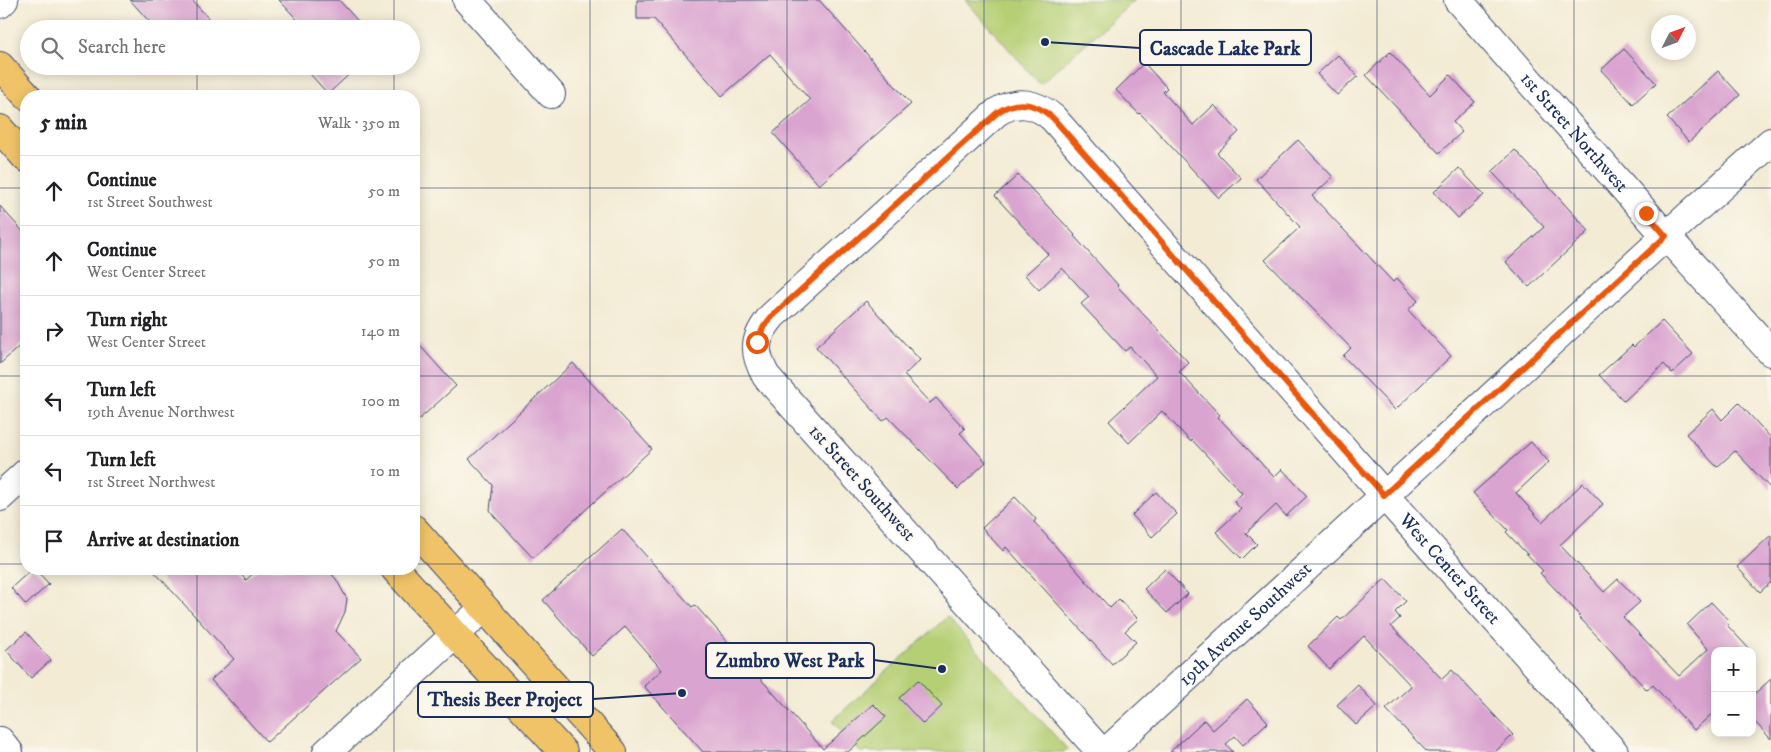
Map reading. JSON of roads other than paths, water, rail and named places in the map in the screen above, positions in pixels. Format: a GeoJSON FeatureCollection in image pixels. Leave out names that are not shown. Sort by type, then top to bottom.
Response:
{"type":"FeatureCollection","features":[{"type":"Feature","properties":{"kind":"main road"},"geometry":{"type":"LineString","coordinates":[[0,66],[22,90]]}},
{"type":"Feature","properties":{"kind":"main road"},"geometry":{"type":"LineString","coordinates":[[0,129],[20,151]]}},
{"type":"Feature","properties":{"kind":"main road"},"geometry":{"type":"LineString","coordinates":[[420,536],[613,752]]}},
{"type":"Feature","properties":{"kind":"main road"},"geometry":{"type":"LineString","coordinates":[[400,575],[563,752]]}},
{"type":"Feature","properties":{"kind":"street"},"geometry":{"type":"LineString","coordinates":[[0,4],[4,0]]}},
{"type":"Feature","properties":{"kind":"street"},"geometry":{"type":"LineString","coordinates":[[468,0],[551,94]]}},
{"type":"Feature","properties":{"kind":"street","name":"1st Street Northwest"},"geometry":{"type":"LineString","coordinates":[[1458,0],[1771,352]]}},
{"type":"Feature","properties":{"kind":"street","name":"West Center Street"},"geometry":{"type":"LineString","coordinates":[[883,216],[998,112],[1014,104],[1032,105],[1040,108],[1053,118],[1384,495],[1614,752]]}},
{"type":"Feature","properties":{"kind":"street","name":"19th Avenue Southwest"},"geometry":{"type":"LineString","coordinates":[[1106,752],[1666,236],[1771,142]]}},
{"type":"Feature","properties":{"kind":"street","name":"1st Street Southwest"},"geometry":{"type":"LineString","coordinates":[[883,216],[768,321],[760,333],[757,342],[756,354],[760,365],[766,376],[1102,752]]}},
{"type":"Feature","properties":{"kind":"street"},"geometry":{"type":"LineString","coordinates":[[0,497],[20,479]]}},
{"type":"Feature","properties":{"kind":"street"},"geometry":{"type":"LineString","coordinates":[[327,752],[484,608]]}},
{"type":"Feature","properties":{"kind":"street"},"geometry":{"type":"LineString","coordinates":[[0,742],[9,752]]}},
{"type":"Feature","properties":{"kind":"place","name":"Cascade Lake Park"},"geometry":{"type":"Point","coordinates":[1045,42]}},
{"type":"Feature","properties":{"kind":"place","name":"Zumbro West Park"},"geometry":{"type":"Point","coordinates":[942,669]}},
{"type":"Feature","properties":{"kind":"place","name":"Thesis Beer Project"},"geometry":{"type":"Point","coordinates":[682,693]}}]}
